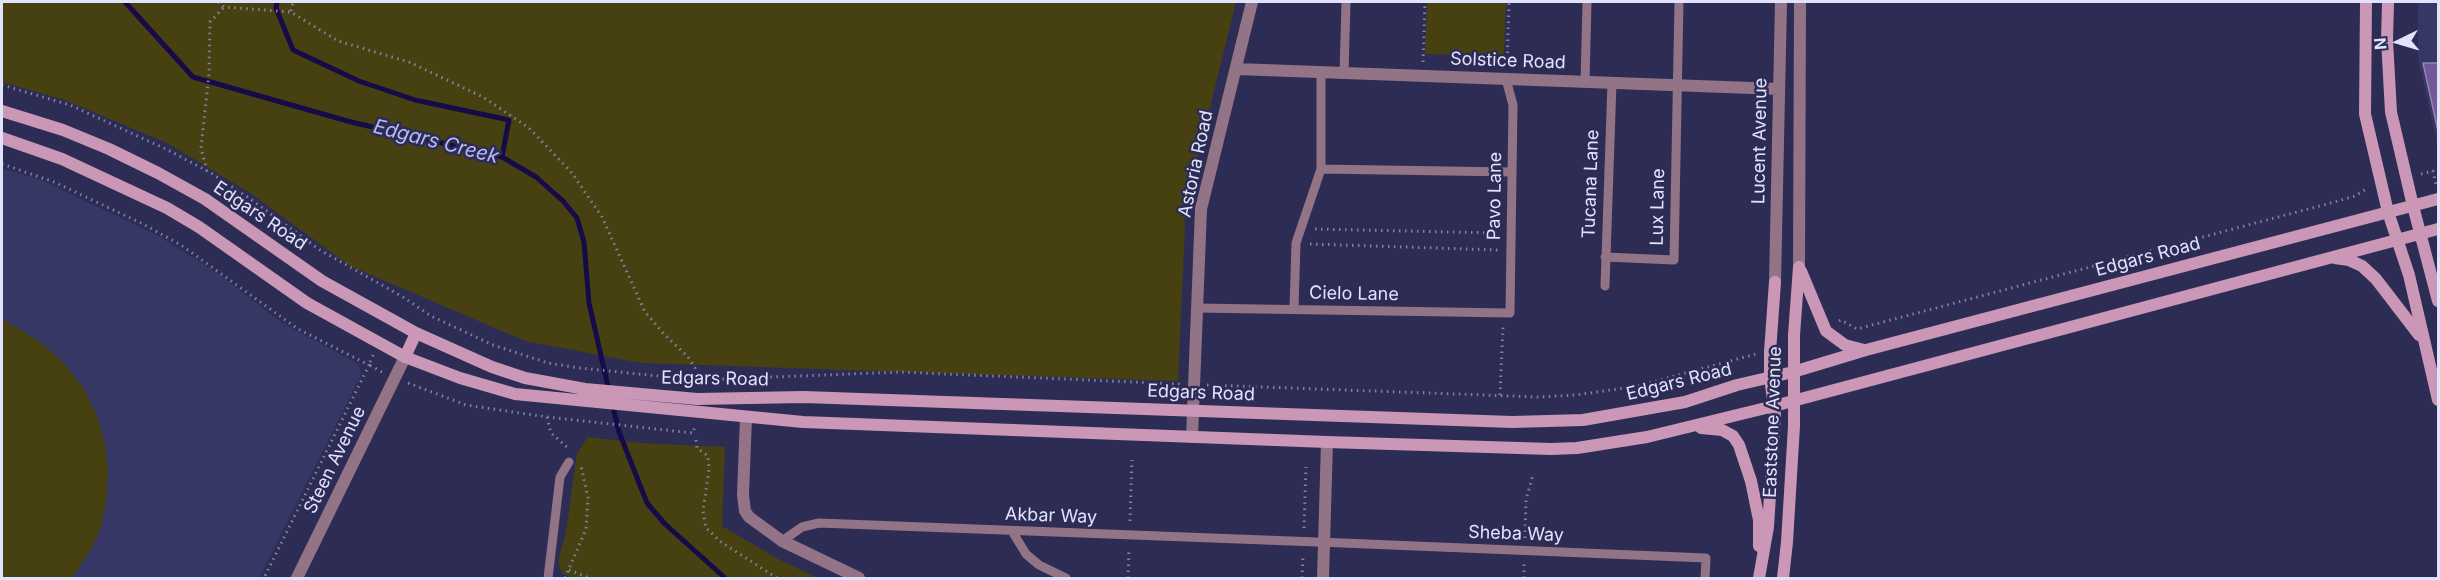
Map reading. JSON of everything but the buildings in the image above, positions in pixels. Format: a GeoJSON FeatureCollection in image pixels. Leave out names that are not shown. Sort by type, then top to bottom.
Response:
{"type":"FeatureCollection","features":[{"type":"Feature","properties":{"kind":"main road"},"geometry":{"type":"LineString","coordinates":[[2366,2],[2366,114],[2388,212],[2409,275],[2422,338],[2439,400]]}},
{"type":"Feature","properties":{"kind":"main road"},"geometry":{"type":"LineString","coordinates":[[2388,2],[2387,40],[2391,112],[2413,206],[2439,301]]}},
{"type":"Feature","properties":{"kind":"main road","name":"Edgars Road"},"geometry":{"type":"LineString","coordinates":[[2,111],[63,129],[158,173],[205,199],[322,281],[416,333],[492,367],[556,384],[696,399],[804,397],[1500,422],[1571,421],[1664,407],[1866,350],[2413,206],[2438,194]]}},
{"type":"Feature","properties":{"kind":"main road","name":"Edgars Road"},"geometry":{"type":"LineString","coordinates":[[2,138],[62,159],[167,208],[199,227],[299,298],[405,357],[460,378],[515,394],[561,400],[814,423],[1551,449],[1609,444],[1691,427],[1774,406],[2439,229]]}},
{"type":"Feature","properties":{"kind":"main road"},"geometry":{"type":"LineString","coordinates":[[2332,258],[2355,263],[2376,279],[2422,338]]}},
{"type":"Feature","properties":{"kind":"main road"},"geometry":{"type":"LineString","coordinates":[[1799,267],[1826,331],[1845,345],[1866,350]]}},
{"type":"Feature","properties":{"kind":"main road","name":"Eaststone Avenue"},"geometry":{"type":"LineString","coordinates":[[1783,579],[1787,542],[1799,267]]}},
{"type":"Feature","properties":{"kind":"main road","name":"Eaststone Avenue"},"geometry":{"type":"LineString","coordinates":[[1760,576],[1768,527],[1774,406],[1770,377],[1770,352],[1775,282]]}},
{"type":"Feature","properties":{"kind":"main road"},"geometry":{"type":"LineString","coordinates":[[405,357],[416,333]]}},
{"type":"Feature","properties":{"kind":"main road"},"geometry":{"type":"LineString","coordinates":[[1691,427],[1722,430],[1733,436],[1739,445],[1751,481],[1759,520],[1760,576]]}},
{"type":"Feature","properties":{"kind":"street","name":"Astoria Road"},"geometry":{"type":"LineString","coordinates":[[1192,437],[1201,210],[1252,2]]}},
{"type":"Feature","properties":{"kind":"street","name":"Lucent Avenue"},"geometry":{"type":"LineString","coordinates":[[1775,282],[1781,2]]}},
{"type":"Feature","properties":{"kind":"street"},"geometry":{"type":"LineString","coordinates":[[1799,267],[1800,2]]}},
{"type":"Feature","properties":{"kind":"street","name":"Solstice Road"},"geometry":{"type":"LineString","coordinates":[[1236,69],[1779,89]]}},
{"type":"Feature","properties":{"kind":"street","name":"Steen Avenue"},"geometry":{"type":"LineString","coordinates":[[297,579],[405,357]]}},
{"type":"Feature","properties":{"kind":"street"},"geometry":{"type":"LineString","coordinates":[[746,417],[743,495],[745,511],[755,523],[783,541],[859,579]]}},
{"type":"Feature","properties":{"kind":"street"},"geometry":{"type":"LineString","coordinates":[[1323,579],[1327,442]]}},
{"type":"Feature","properties":{"kind":"lane"},"geometry":{"type":"LineString","coordinates":[[1344,73],[1346,2]]}},
{"type":"Feature","properties":{"kind":"lane"},"geometry":{"type":"LineString","coordinates":[[1584,82],[1587,2]]}},
{"type":"Feature","properties":{"kind":"lane"},"geometry":{"type":"LineString","coordinates":[[1676,85],[1679,2]]}},
{"type":"Feature","properties":{"kind":"lane"},"geometry":{"type":"LineString","coordinates":[[1294,309],[1296,243],[1321,169],[1321,73]]}},
{"type":"Feature","properties":{"kind":"lane","name":"Pavo Lane"},"geometry":{"type":"LineString","coordinates":[[1506,79],[1513,105],[1511,250],[1506,313]]}},
{"type":"Feature","properties":{"kind":"lane","name":"Tucana Lane"},"geometry":{"type":"LineString","coordinates":[[1605,286],[1612,83]]}},
{"type":"Feature","properties":{"kind":"lane","name":"Lux Lane"},"geometry":{"type":"LineString","coordinates":[[1605,258],[1674,260],[1676,85]]}},
{"type":"Feature","properties":{"kind":"lane"},"geometry":{"type":"LineString","coordinates":[[1321,169],[1512,172]]}},
{"type":"Feature","properties":{"kind":"lane","name":"Cielo Lane"},"geometry":{"type":"LineString","coordinates":[[1197,308],[1506,313]]}},
{"type":"Feature","properties":{"kind":"lane"},"geometry":{"type":"LineString","coordinates":[[548,579],[560,477],[569,462]]}},
{"type":"Feature","properties":{"kind":"lane","name":"Akbar Way"},"geometry":{"type":"LineString","coordinates":[[783,541],[802,527],[819,523],[1324,543]]}},
{"type":"Feature","properties":{"kind":"lane"},"geometry":{"type":"LineString","coordinates":[[1012,531],[1026,554],[1039,565],[1066,579]]}},
{"type":"Feature","properties":{"kind":"lane","name":"Sheba Way"},"geometry":{"type":"LineString","coordinates":[[1324,543],[1706,558],[1705,579]]}},
{"type":"Feature","properties":{"kind":"path"},"geometry":{"type":"LineString","coordinates":[[218,2],[224,7],[291,12],[338,41],[408,62],[483,97],[528,128],[572,173],[603,217],[645,312],[688,357],[695,368],[696,399]]}},
{"type":"Feature","properties":{"kind":"path"},"geometry":{"type":"LineString","coordinates":[[291,12],[293,2]]}},
{"type":"Feature","properties":{"kind":"path"},"geometry":{"type":"LineString","coordinates":[[1423,76],[1425,2]]}},
{"type":"Feature","properties":{"kind":"path"},"geometry":{"type":"LineString","coordinates":[[1506,79],[1509,2]]}},
{"type":"Feature","properties":{"kind":"path"},"geometry":{"type":"LineString","coordinates":[[207,171],[201,148],[209,74],[210,22],[224,7]]}},
{"type":"Feature","properties":{"kind":"path"},"geometry":{"type":"LineString","coordinates":[[2,85],[70,105],[207,171],[249,198],[320,250],[403,297],[431,316],[462,332],[548,363],[697,380],[900,372],[1194,379],[1539,397],[1608,392],[1770,352]]}},
{"type":"Feature","properties":{"kind":"path"},"geometry":{"type":"LineString","coordinates":[[2,164],[54,182],[141,223],[181,245],[298,329],[395,378],[466,405],[547,417],[693,433],[696,413]]}},
{"type":"Feature","properties":{"kind":"path"},"geometry":{"type":"LineString","coordinates":[[2406,178],[2433,171],[2438,194]]}},
{"type":"Feature","properties":{"kind":"path"},"geometry":{"type":"LineString","coordinates":[[1826,331],[1841,320],[1857,329],[2327,204],[2381,184]]}},
{"type":"Feature","properties":{"kind":"path"},"geometry":{"type":"LineString","coordinates":[[1301,229],[1511,234]]}},
{"type":"Feature","properties":{"kind":"path"},"geometry":{"type":"LineString","coordinates":[[1296,243],[1511,250]]}},
{"type":"Feature","properties":{"kind":"path"},"geometry":{"type":"LineString","coordinates":[[1500,396],[1506,313]]}},
{"type":"Feature","properties":{"kind":"path"},"geometry":{"type":"LineString","coordinates":[[264,579],[369,365]]}},
{"type":"Feature","properties":{"kind":"path"},"geometry":{"type":"LineString","coordinates":[[547,417],[551,433],[573,452]]}},
{"type":"Feature","properties":{"kind":"path"},"geometry":{"type":"LineString","coordinates":[[696,440],[698,448],[708,456],[709,470],[703,511],[706,528],[721,542],[777,579]]}},
{"type":"Feature","properties":{"kind":"path"},"geometry":{"type":"LineString","coordinates":[[1128,579],[1132,460]]}},
{"type":"Feature","properties":{"kind":"path"},"geometry":{"type":"LineString","coordinates":[[566,579],[582,544],[588,513],[588,498],[579,461]]}},
{"type":"Feature","properties":{"kind":"path"},"geometry":{"type":"LineString","coordinates":[[1302,579],[1306,467]]}},
{"type":"Feature","properties":{"kind":"path"},"geometry":{"type":"LineString","coordinates":[[1524,579],[1526,500],[1533,475]]}},
{"type":"Feature","properties":{"kind":"path"},"geometry":{"type":"LineString","coordinates":[[569,570],[589,579]]}},
{"type":"Feature","properties":{"kind":"shaded area"},"geometry":{"type":"Polygon","coordinates":[[[2,2],[1236,2],[1186,204],[1178,381],[641,363],[525,341],[350,266],[252,194],[167,143],[65,100],[2,82],[2,2]]]}},
{"type":"Feature","properties":{"kind":"shaded area"},"geometry":{"type":"Polygon","coordinates":[[[1427,2],[1506,2],[1504,56],[1425,54],[1427,2]]]}},
{"type":"Feature","properties":{"kind":"shaded area"},"geometry":{"type":"Polygon","coordinates":[[[2418,2],[2438,2],[2438,147],[2418,58],[2418,2]]]}},
{"type":"Feature","properties":{"kind":"shaded area"},"geometry":{"type":"Polygon","coordinates":[[[2,168],[39,179],[159,236],[220,275],[281,322],[358,364],[361,375],[259,578],[2,578],[2,168]]]}},
{"type":"Feature","properties":{"kind":"shaded area"},"geometry":{"type":"Polygon","coordinates":[[[2,319],[36,339],[63,362],[85,390],[98,419],[105,445],[108,472],[106,502],[101,527],[91,550],[72,578],[2,578],[2,319]]]}},
{"type":"Feature","properties":{"kind":"shaded area"},"geometry":{"type":"Polygon","coordinates":[[[588,437],[640,443],[725,447],[722,526],[778,559],[818,578],[572,578],[562,573],[558,561],[566,532],[577,453],[588,437]]]}},
{"type":"Feature","properties":{"kind":"waterway","name":"Edgars Creek"},"geometry":{"type":"LineString","coordinates":[[125,2],[193,77],[351,122],[502,157],[536,177],[563,201],[577,218],[584,242],[589,303],[609,391]]}},
{"type":"Feature","properties":{"kind":"waterway"},"geometry":{"type":"LineString","coordinates":[[277,2],[276,8],[293,50],[359,81],[415,100],[509,120],[502,157]]}},
{"type":"Feature","properties":{"kind":"waterway","name":"Edgars Creek"},"geometry":{"type":"LineString","coordinates":[[612,403],[619,432],[647,503],[665,524],[725,578]]}}]}
